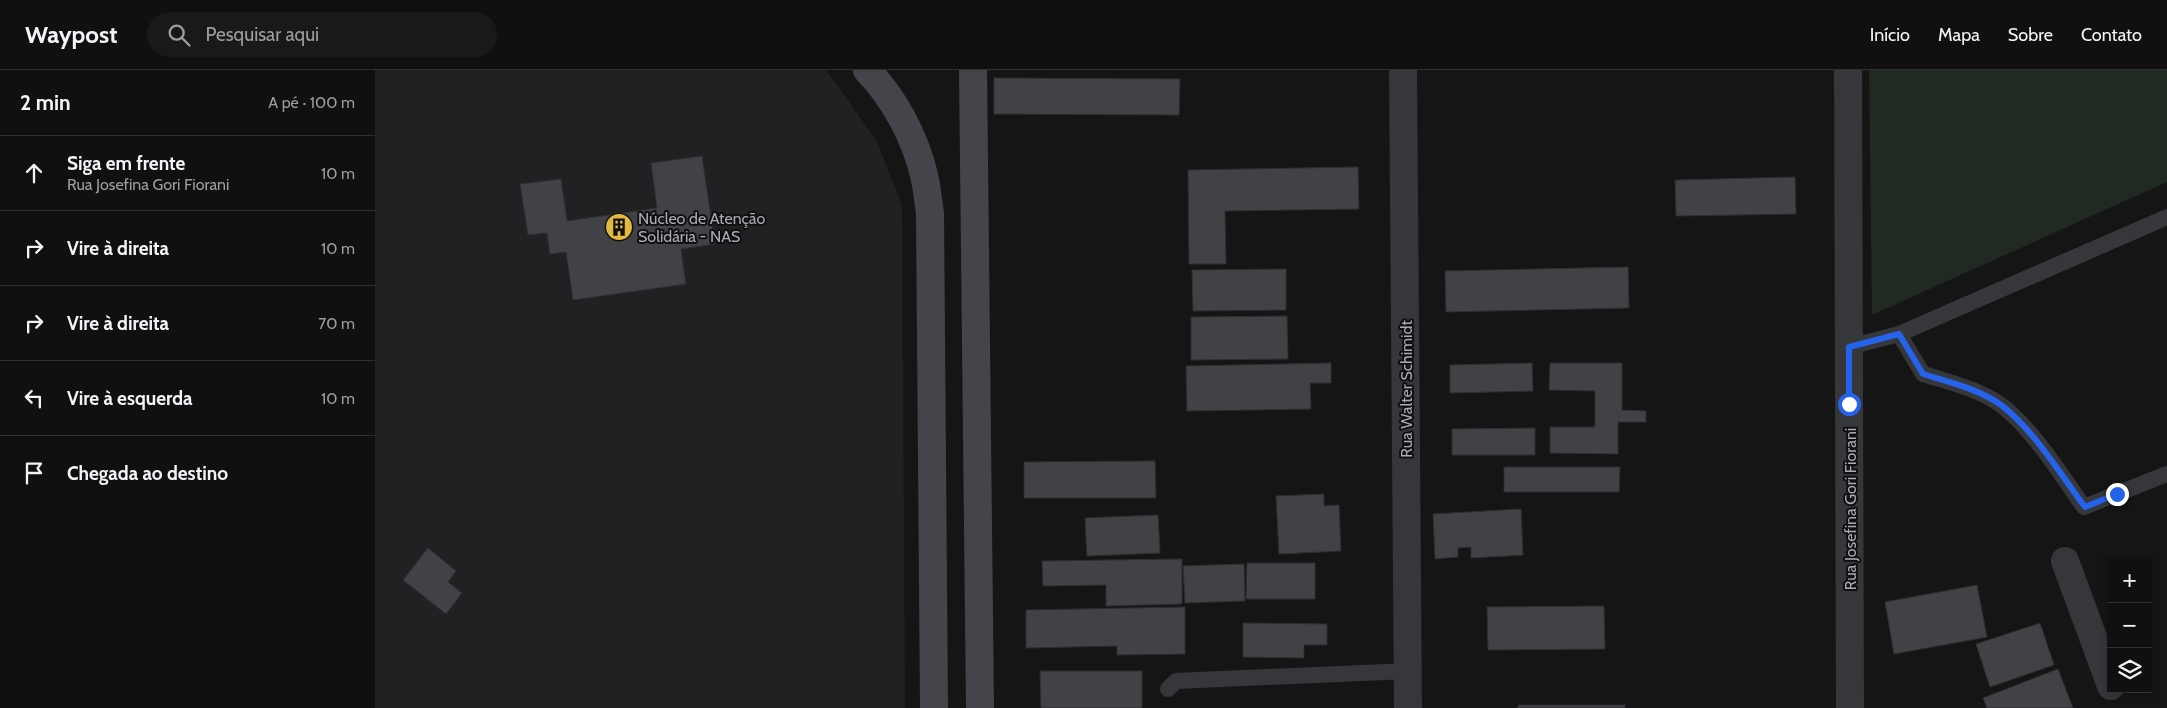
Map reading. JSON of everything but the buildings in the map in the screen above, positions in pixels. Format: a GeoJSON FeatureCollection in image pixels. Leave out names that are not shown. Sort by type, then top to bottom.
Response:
{"type":"FeatureCollection","features":[{"type":"Feature","properties":{"kind":"street"},"geometry":{"type":"LineString","coordinates":[[867,70],[881,85],[911,136],[924,175],[930,213],[934,708]]}},
{"type":"Feature","properties":{"kind":"street"},"geometry":{"type":"LineString","coordinates":[[973,70],[980,708]]}},
{"type":"Feature","properties":{"kind":"street","name":"Rua Walter Schimidt"},"geometry":{"type":"LineString","coordinates":[[1403,70],[1408,708]]}},
{"type":"Feature","properties":{"kind":"street","name":"Rua Josefina Gori Fiorani"},"geometry":{"type":"LineString","coordinates":[[1848,70],[1851,708]]}},
{"type":"Feature","properties":{"kind":"street"},"geometry":{"type":"LineString","coordinates":[[2065,561],[2107,677]]}},
{"type":"Feature","properties":{"kind":"street"},"geometry":{"type":"LineString","coordinates":[[2113,693],[2119,708]]}},
{"type":"Feature","properties":{"kind":"lane"},"geometry":{"type":"LineString","coordinates":[[1849,347],[1899,334],[2167,217]]}},
{"type":"Feature","properties":{"kind":"lane"},"geometry":{"type":"LineString","coordinates":[[1899,334],[1923,374],[1975,391],[2001,405],[2022,424],[2085,507],[2167,474]]}},
{"type":"Feature","properties":{"kind":"lane"},"geometry":{"type":"LineString","coordinates":[[1167,689],[1176,681],[1408,671]]}},
{"type":"Feature","properties":{"kind":"shaded area"},"geometry":{"type":"Polygon","coordinates":[[[375,70],[825,70],[877,142],[902,205],[905,708],[375,708],[375,70]]]}},
{"type":"Feature","properties":{"kind":"shaded area"},"geometry":{"type":"Polygon","coordinates":[[[1869,70],[2167,70],[2167,182],[1872,315],[1869,70]]]}},
{"type":"Feature","properties":{"kind":"place","name":"Núcleo de Atenção Solidária - NAS"},"geometry":{"type":"Point","coordinates":[619,227]}},
{"type":"Feature","properties":{"kind":"route"},"geometry":{"type":"LineString","coordinates":[[1849,404],[1849,347],[1899,334],[1923,374],[1975,391],[2001,405],[2022,424],[2085,507],[2117,494]]}}]}
